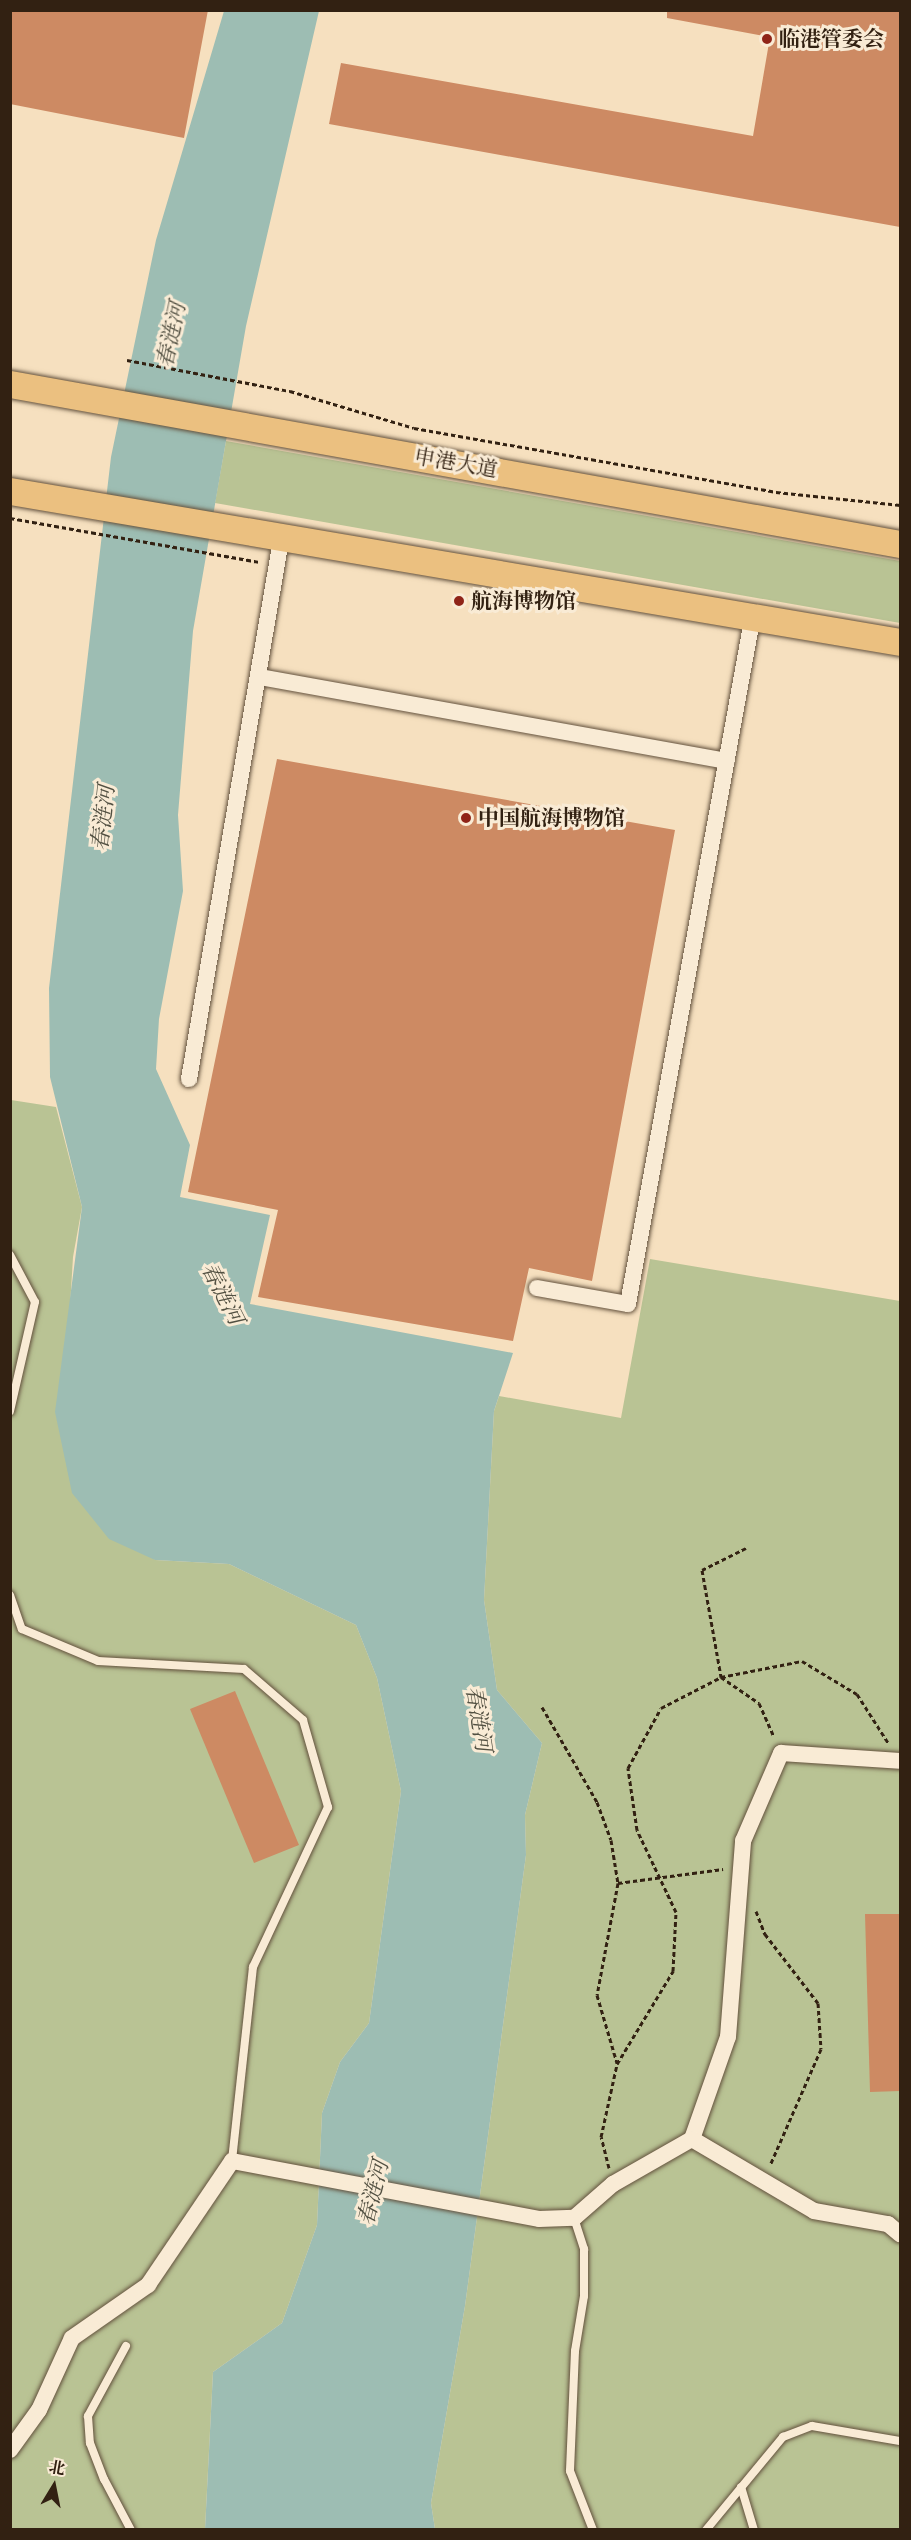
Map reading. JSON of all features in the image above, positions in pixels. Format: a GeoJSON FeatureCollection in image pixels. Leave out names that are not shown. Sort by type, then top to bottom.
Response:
{"type":"FeatureCollection","features":[{"type":"Feature","properties":{"kind":"main road","name":"申港大道"},"geometry":{"type":"LineString","coordinates":[[10,384],[900,544]]}},
{"type":"Feature","properties":{"kind":"main road"},"geometry":{"type":"LineString","coordinates":[[10,491],[96,503],[281,540],[753,615],[900,642]]}},
{"type":"Feature","properties":{"kind":"street"},"geometry":{"type":"LineString","coordinates":[[189,1079],[260,677],[281,540]]}},
{"type":"Feature","properties":{"kind":"street"},"geometry":{"type":"LineString","coordinates":[[537,1287],[628,1304],[753,615]]}},
{"type":"Feature","properties":{"kind":"street"},"geometry":{"type":"LineString","coordinates":[[260,677],[726,761]]}},
{"type":"Feature","properties":{"kind":"street"},"geometry":{"type":"LineString","coordinates":[[10,2450],[39,2410],[72,2338],[148,2285],[232,2161],[301,2177],[539,2219],[574,2218],[613,2184],[692,2139],[728,2037],[739,1867],[743,1840],[781,1753],[900,1761]]}},
{"type":"Feature","properties":{"kind":"street"},"geometry":{"type":"LineString","coordinates":[[692,2139],[814,2211],[888,2224],[900,2234]]}},
{"type":"Feature","properties":{"kind":"lane"},"geometry":{"type":"LineString","coordinates":[[10,1255],[35,1302],[10,1411]]}},
{"type":"Feature","properties":{"kind":"lane"},"geometry":{"type":"LineString","coordinates":[[10,1595],[22,1629],[98,1661],[244,1669],[303,1720],[328,1807],[253,1967],[232,2161]]}},
{"type":"Feature","properties":{"kind":"lane"},"geometry":{"type":"LineString","coordinates":[[574,2218],[584,2249],[584,2296],[575,2351],[570,2471],[593,2529]]}},
{"type":"Feature","properties":{"kind":"lane"},"geometry":{"type":"LineString","coordinates":[[126,2346],[88,2416],[90,2443],[104,2480],[131,2529]]}},
{"type":"Feature","properties":{"kind":"lane"},"geometry":{"type":"LineString","coordinates":[[706,2529],[783,2437],[812,2426],[900,2440]]}},
{"type":"Feature","properties":{"kind":"lane"},"geometry":{"type":"LineString","coordinates":[[741,2487],[754,2529]]}},
{"type":"Feature","properties":{"kind":"path"},"geometry":{"type":"LineString","coordinates":[[126,360],[243,382],[414,428],[776,492],[900,505]]}},
{"type":"Feature","properties":{"kind":"path"},"geometry":{"type":"LineString","coordinates":[[10,518],[220,553],[264,563]]}},
{"type":"Feature","properties":{"kind":"path"},"geometry":{"type":"LineString","coordinates":[[746,1548],[702,1570],[721,1677],[759,1703],[781,1753]]}},
{"type":"Feature","properties":{"kind":"path"},"geometry":{"type":"LineString","coordinates":[[613,2184],[601,2137],[617,2064],[673,1971],[676,1912],[637,1830],[628,1768],[662,1708],[721,1677],[802,1661],[857,1694],[900,1761]]}},
{"type":"Feature","properties":{"kind":"path"},"geometry":{"type":"LineString","coordinates":[[542,1707],[597,1802],[618,1883],[597,1995],[617,2064]]}},
{"type":"Feature","properties":{"kind":"path"},"geometry":{"type":"LineString","coordinates":[[618,1883],[739,1867]]}},
{"type":"Feature","properties":{"kind":"path"},"geometry":{"type":"LineString","coordinates":[[752,1900],[765,1934],[818,2003],[821,2049],[764,2180]]}},
{"type":"Feature","properties":{"kind":"green space"},"geometry":{"type":"Polygon","coordinates":[[[226,441],[900,561],[900,623],[215,503],[226,441]]]}},
{"type":"Feature","properties":{"kind":"green space"},"geometry":{"type":"Polygon","coordinates":[[[11,1100],[56,1107],[82,1207],[73,1257],[68,1340],[155,1560],[229,1564],[356,1625],[377,1678],[401,1791],[369,2023],[340,2062],[322,2113],[317,2225],[282,2323],[213,2372],[205,2529],[11,2530],[11,1100]]]}},
{"type":"Feature","properties":{"kind":"green space"},"geometry":{"type":"Polygon","coordinates":[[[650,1259],[900,1301],[900,2529],[435,2529],[431,2503],[465,2306],[526,1855],[525,1815],[542,1743],[497,1690],[484,1600],[494,1411],[499,1396],[621,1418],[650,1259]]]}},
{"type":"Feature","properties":{"kind":"water","name":"春涟河"},"geometry":{"type":"Polygon","coordinates":[[[224,11],[319,11],[246,326],[193,631],[178,815],[183,891],[159,1019],[156,1069],[190,1145],[180,1197],[270,1215],[250,1304],[513,1353],[494,1411],[484,1600],[497,1690],[542,1743],[525,1815],[526,1855],[465,2306],[431,2503],[435,2529],[205,2529],[213,2372],[282,2323],[317,2225],[322,2113],[340,2062],[369,2023],[401,1791],[377,1678],[356,1625],[229,1564],[155,1560],[109,1539],[72,1493],[55,1412],[82,1207],[50,1077],[49,988],[111,457],[156,240],[224,11]]]}},
{"type":"Feature","properties":{"kind":"building"},"geometry":{"type":"Polygon","coordinates":[[[10,10],[208,10],[184,138],[10,104],[10,10]]]}},
{"type":"Feature","properties":{"kind":"building"},"geometry":{"type":"Polygon","coordinates":[[[667,10],[900,10],[900,227],[329,124],[341,63],[753,136],[770,37],[667,18],[667,10]]]}},
{"type":"Feature","properties":{"kind":"building","name":"中国航海博物馆"},"geometry":{"type":"Polygon","coordinates":[[[277,759],[675,830],[592,1281],[529,1268],[513,1341],[258,1297],[278,1210],[188,1192],[277,759]]]}},
{"type":"Feature","properties":{"kind":"building"},"geometry":{"type":"Polygon","coordinates":[[[235,1691],[299,1845],[254,1863],[190,1709],[235,1691]]]}},
{"type":"Feature","properties":{"kind":"building"},"geometry":{"type":"Polygon","coordinates":[[[865,1914],[900,1914],[900,2091],[870,2092],[865,1914]]]}},
{"type":"Feature","properties":{"kind":"place","name":"临港管委会"},"geometry":{"type":"Point","coordinates":[767,39]}},
{"type":"Feature","properties":{"kind":"place","name":"航海博物馆"},"geometry":{"type":"Point","coordinates":[459,601]}},
{"type":"Feature","properties":{"kind":"place","name":"中国航海博物馆"},"geometry":{"type":"Point","coordinates":[466,818]}}]}
